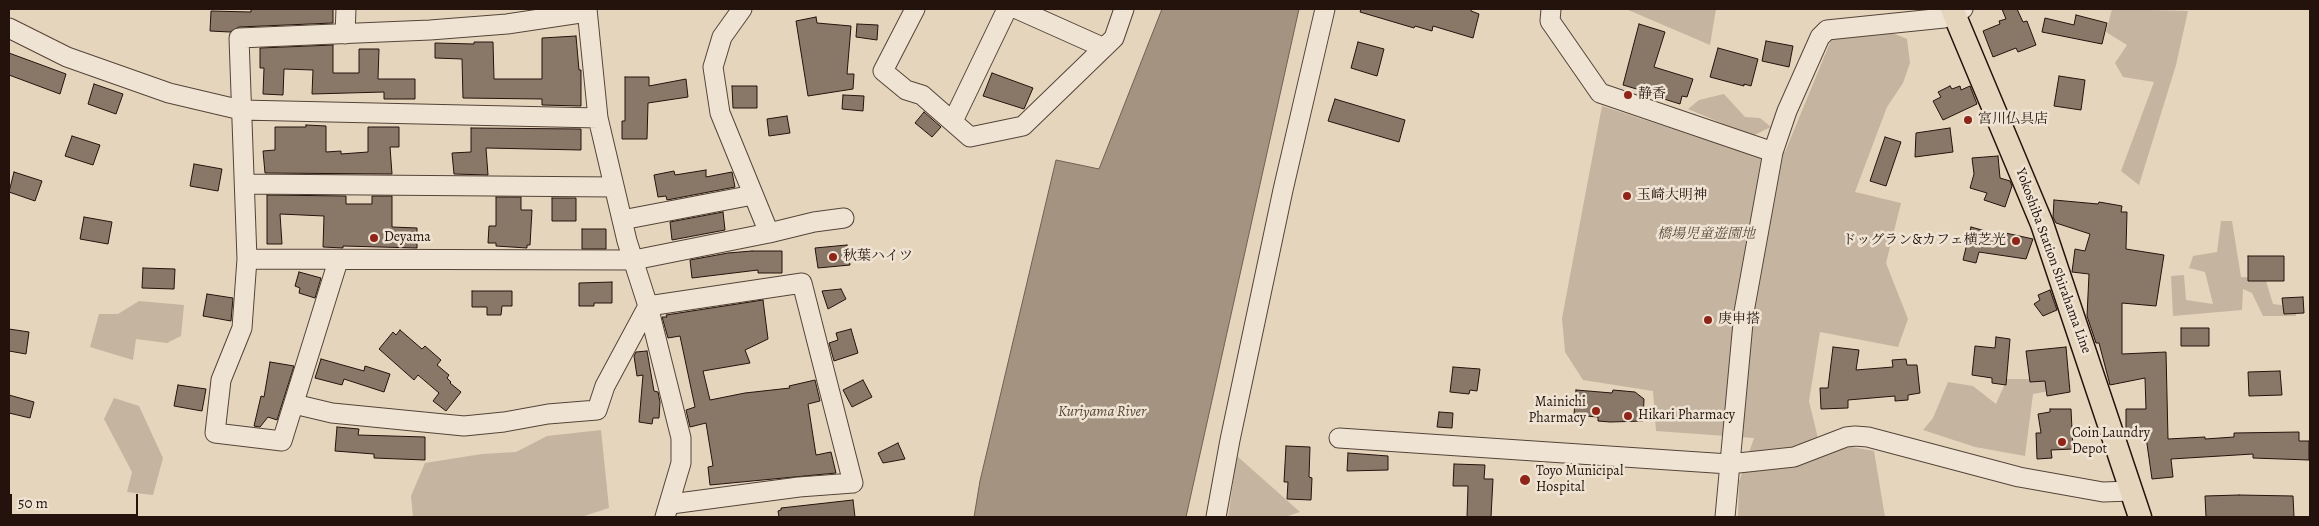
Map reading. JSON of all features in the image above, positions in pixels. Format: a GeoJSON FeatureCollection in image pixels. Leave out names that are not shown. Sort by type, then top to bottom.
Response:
{"type":"FeatureCollection","features":[{"type":"Feature","properties":{"kind":"main road","name":"Yokoshiba Station Shirahama Line"},"geometry":{"type":"LineString","coordinates":[[1956,10],[2042,224],[2140,517]]}},
{"type":"Feature","properties":{"kind":"street"},"geometry":{"type":"LineString","coordinates":[[344,34],[346,9]]}},
{"type":"Feature","properties":{"kind":"street"},"geometry":{"type":"LineString","coordinates":[[742,9],[722,37],[713,67],[720,113],[768,233]]}},
{"type":"Feature","properties":{"kind":"street"},"geometry":{"type":"LineString","coordinates":[[915,9],[883,71],[906,90],[922,95],[970,137],[1023,126],[1102,47],[1114,38],[1124,9]]}},
{"type":"Feature","properties":{"kind":"street"},"geometry":{"type":"LineString","coordinates":[[953,121],[1007,9]]}},
{"type":"Feature","properties":{"kind":"street"},"geometry":{"type":"LineString","coordinates":[[1017,9],[1102,47]]}},
{"type":"Feature","properties":{"kind":"street"},"geometry":{"type":"LineString","coordinates":[[1216,517],[1230,440],[1283,190],[1325,9]]}},
{"type":"Feature","properties":{"kind":"street"},"geometry":{"type":"LineString","coordinates":[[1552,9],[1550,21],[1600,93],[1773,152]]}},
{"type":"Feature","properties":{"kind":"street"},"geometry":{"type":"LineString","coordinates":[[338,260],[282,441],[216,433],[221,380],[242,328],[247,259],[246,184],[239,38],[507,24],[587,10],[598,118],[622,220],[648,306],[681,438],[681,463],[668,511],[799,487],[853,483],[802,283],[648,306]]}},
{"type":"Feature","properties":{"kind":"street"},"geometry":{"type":"LineString","coordinates":[[1725,517],[1744,312],[1773,152],[1787,110],[1820,37],[1827,30],[1944,18],[1956,10]]}},
{"type":"Feature","properties":{"kind":"street"},"geometry":{"type":"LineString","coordinates":[[9,28],[67,56],[151,86],[241,110],[598,118]]}},
{"type":"Feature","properties":{"kind":"street"},"geometry":{"type":"LineString","coordinates":[[246,184],[614,187]]}},
{"type":"Feature","properties":{"kind":"street"},"geometry":{"type":"LineString","coordinates":[[622,220],[753,195]]}},
{"type":"Feature","properties":{"kind":"street"},"geometry":{"type":"LineString","coordinates":[[247,259],[634,260],[814,222],[844,218]]}},
{"type":"Feature","properties":{"kind":"street"},"geometry":{"type":"LineString","coordinates":[[294,404],[332,413],[464,426],[504,422],[548,414],[596,410],[605,386],[648,306]]}},
{"type":"Feature","properties":{"kind":"street"},"geometry":{"type":"LineString","coordinates":[[1339,438],[1729,464],[1794,457],[1855,436],[1868,437],[2018,477],[2103,492],[2131,491]]}},
{"type":"Feature","properties":{"kind":"green space"},"geometry":{"type":"Polygon","coordinates":[[[1626,9],[1716,9],[1710,45],[1626,9]]]}},
{"type":"Feature","properties":{"kind":"green space"},"geometry":{"type":"Polygon","coordinates":[[[2112,9],[2188,11],[2176,65],[2139,185],[2121,171],[2154,82],[2123,77],[2115,63],[2127,45],[2106,32],[2112,9]]]}},
{"type":"Feature","properties":{"kind":"green space","name":"橋場児童遊園地"},"geometry":{"type":"Polygon","coordinates":[[[1885,30],[1907,39],[1910,63],[1903,83],[1887,107],[1855,192],[1901,203],[1886,263],[1908,319],[1898,347],[1820,332],[1809,401],[1822,455],[1847,446],[1874,451],[1885,517],[1738,517],[1739,482],[1754,438],[1656,431],[1653,391],[1583,380],[1565,352],[1562,318],[1602,106],[1765,159],[1785,152],[1834,33],[1885,30]]]}},
{"type":"Feature","properties":{"kind":"green space"},"geometry":{"type":"Polygon","coordinates":[[[1724,94],[1745,117],[1760,118],[1771,127],[1752,136],[1688,109],[1699,100],[1724,94]]]}},
{"type":"Feature","properties":{"kind":"green space"},"geometry":{"type":"Polygon","coordinates":[[[2221,221],[2232,221],[2241,277],[2265,278],[2273,304],[2296,307],[2296,316],[2263,316],[2252,293],[2243,289],[2242,310],[2173,316],[2171,276],[2184,275],[2186,300],[2213,304],[2205,272],[2189,268],[2193,256],[2217,252],[2221,221]]]}},
{"type":"Feature","properties":{"kind":"green space"},"geometry":{"type":"Polygon","coordinates":[[[139,301],[184,305],[181,336],[167,343],[136,339],[133,360],[90,347],[99,314],[118,314],[139,301]]]}},
{"type":"Feature","properties":{"kind":"green space"},"geometry":{"type":"Polygon","coordinates":[[[2007,379],[2066,379],[2071,387],[2033,394],[2025,456],[1975,447],[1923,430],[1933,418],[1948,382],[1973,386],[1996,404],[2007,379]]]}},
{"type":"Feature","properties":{"kind":"green space"},"geometry":{"type":"Polygon","coordinates":[[[114,398],[139,406],[163,458],[153,495],[127,492],[132,472],[104,419],[114,398]]]}},
{"type":"Feature","properties":{"kind":"green space"},"geometry":{"type":"Polygon","coordinates":[[[601,430],[609,508],[581,517],[413,517],[411,496],[425,463],[482,454],[516,452],[547,436],[601,430]]]}},
{"type":"Feature","properties":{"kind":"green space"},"geometry":{"type":"Polygon","coordinates":[[[1237,456],[1300,512],[1285,517],[1228,517],[1237,456]]]}},
{"type":"Feature","properties":{"kind":"water","name":"Kuriyama River"},"geometry":{"type":"Polygon","coordinates":[[[1162,9],[1299,9],[1186,517],[974,517],[980,481],[1056,160],[1099,169],[1162,9]]]}},
{"type":"Feature","properties":{"kind":"building"},"geometry":{"type":"Polygon","coordinates":[[[251,9],[333,9],[333,23],[239,27],[230,32],[210,31],[211,11],[251,12],[251,9]]]}},
{"type":"Feature","properties":{"kind":"building"},"geometry":{"type":"Polygon","coordinates":[[[1361,9],[1471,9],[1471,11],[1479,14],[1473,38],[1433,26],[1432,31],[1415,26],[1414,28],[1360,12],[1361,9]]]}},
{"type":"Feature","properties":{"kind":"building"},"geometry":{"type":"Polygon","coordinates":[[[2002,9],[2017,9],[2023,22],[2027,21],[2036,45],[2018,52],[2016,48],[1993,57],[1983,31],[2000,24],[1999,21],[2006,19],[2002,9]]]}},
{"type":"Feature","properties":{"kind":"building"},"geometry":{"type":"Polygon","coordinates":[[[2076,15],[2107,23],[2102,44],[2042,32],[2045,18],[2074,25],[2076,15]]]}},
{"type":"Feature","properties":{"kind":"building"},"geometry":{"type":"Polygon","coordinates":[[[816,17],[817,23],[851,26],[847,74],[854,74],[853,89],[808,96],[796,21],[816,17]]]}},
{"type":"Feature","properties":{"kind":"building"},"geometry":{"type":"Polygon","coordinates":[[[857,24],[878,25],[877,40],[856,37],[857,24]]]}},
{"type":"Feature","properties":{"kind":"building"},"geometry":{"type":"Polygon","coordinates":[[[1639,24],[1665,32],[1654,67],[1693,79],[1687,97],[1682,96],[1680,104],[1664,99],[1664,97],[1623,85],[1639,24]]]}},
{"type":"Feature","properties":{"kind":"building"},"geometry":{"type":"Polygon","coordinates":[[[576,36],[579,70],[581,70],[581,106],[542,105],[542,99],[463,98],[462,59],[435,58],[435,43],[474,44],[474,42],[493,42],[494,79],[542,79],[542,38],[576,36]]]}},
{"type":"Feature","properties":{"kind":"building"},"geometry":{"type":"Polygon","coordinates":[[[1766,41],[1793,46],[1789,67],[1762,61],[1766,41]]]}},
{"type":"Feature","properties":{"kind":"building"},"geometry":{"type":"Polygon","coordinates":[[[1358,42],[1384,49],[1377,76],[1351,68],[1358,42]]]}},
{"type":"Feature","properties":{"kind":"building"},"geometry":{"type":"Polygon","coordinates":[[[333,45],[333,73],[359,73],[359,49],[379,49],[378,79],[415,79],[415,99],[384,99],[384,92],[312,94],[313,70],[284,69],[283,95],[263,94],[264,68],[260,68],[260,48],[333,45]]]}},
{"type":"Feature","properties":{"kind":"building"},"geometry":{"type":"Polygon","coordinates":[[[1718,48],[1758,59],[1751,86],[1744,84],[1744,86],[1710,77],[1718,48]]]}},
{"type":"Feature","properties":{"kind":"building"},"geometry":{"type":"Polygon","coordinates":[[[9,53],[66,74],[60,94],[9,75],[9,53]]]}},
{"type":"Feature","properties":{"kind":"building"},"geometry":{"type":"Polygon","coordinates":[[[992,73],[1033,88],[1024,109],[983,96],[992,73]]]}},
{"type":"Feature","properties":{"kind":"building"},"geometry":{"type":"Polygon","coordinates":[[[2059,76],[2085,80],[2081,110],[2054,106],[2059,76]]]}},
{"type":"Feature","properties":{"kind":"building"},"geometry":{"type":"Polygon","coordinates":[[[625,77],[649,77],[649,86],[686,79],[688,97],[648,103],[647,139],[622,139],[622,121],[625,121],[625,77]]]}},
{"type":"Feature","properties":{"kind":"building"},"geometry":{"type":"Polygon","coordinates":[[[94,84],[123,94],[116,114],[88,104],[94,84]]]}},
{"type":"Feature","properties":{"kind":"building"},"geometry":{"type":"Polygon","coordinates":[[[732,86],[757,86],[757,108],[733,108],[732,86]]]}},
{"type":"Feature","properties":{"kind":"building"},"geometry":{"type":"Polygon","coordinates":[[[1950,86],[1952,89],[1960,86],[1961,90],[1970,86],[1977,104],[1943,120],[1933,101],[1941,97],[1938,92],[1950,86]]]}},
{"type":"Feature","properties":{"kind":"building"},"geometry":{"type":"Polygon","coordinates":[[[843,95],[864,96],[863,111],[842,109],[843,95]]]}},
{"type":"Feature","properties":{"kind":"building"},"geometry":{"type":"Polygon","coordinates":[[[1335,99],[1405,120],[1399,142],[1328,121],[1335,99]]]}},
{"type":"Feature","properties":{"kind":"building"},"geometry":{"type":"Polygon","coordinates":[[[924,112],[941,127],[932,137],[915,123],[924,112]]]}},
{"type":"Feature","properties":{"kind":"building"},"geometry":{"type":"Polygon","coordinates":[[[787,116],[790,133],[769,136],[767,119],[787,116]]]}},
{"type":"Feature","properties":{"kind":"building"},"geometry":{"type":"Polygon","coordinates":[[[306,125],[326,126],[326,152],[341,151],[341,154],[368,152],[368,127],[399,127],[399,147],[390,147],[392,174],[265,173],[263,151],[275,150],[275,127],[306,127],[306,125]]]}},
{"type":"Feature","properties":{"kind":"building"},"geometry":{"type":"Polygon","coordinates":[[[471,128],[581,129],[581,150],[486,148],[488,175],[454,174],[452,153],[471,152],[471,128]]]}},
{"type":"Feature","properties":{"kind":"building"},"geometry":{"type":"Polygon","coordinates":[[[1950,128],[1953,152],[1915,157],[1916,133],[1950,128]]]}},
{"type":"Feature","properties":{"kind":"building"},"geometry":{"type":"Polygon","coordinates":[[[72,136],[100,145],[93,165],[65,156],[72,136]]]}},
{"type":"Feature","properties":{"kind":"building"},"geometry":{"type":"Polygon","coordinates":[[[1885,137],[1901,142],[1886,186],[1870,181],[1885,137]]]}},
{"type":"Feature","properties":{"kind":"building"},"geometry":{"type":"Polygon","coordinates":[[[1998,156],[2000,178],[2010,181],[2012,186],[2005,207],[1984,200],[1987,193],[1970,188],[1974,174],[1972,158],[1998,156]]]}},
{"type":"Feature","properties":{"kind":"building"},"geometry":{"type":"Polygon","coordinates":[[[194,164],[222,169],[218,191],[190,186],[194,164]]]}},
{"type":"Feature","properties":{"kind":"building"},"geometry":{"type":"Polygon","coordinates":[[[706,170],[706,177],[732,172],[735,187],[667,200],[666,196],[658,197],[654,175],[674,171],[675,175],[706,170]]]}},
{"type":"Feature","properties":{"kind":"building"},"geometry":{"type":"Polygon","coordinates":[[[14,172],[42,181],[35,201],[9,192],[14,172]]]}},
{"type":"Feature","properties":{"kind":"building"},"geometry":{"type":"Polygon","coordinates":[[[267,195],[346,196],[346,204],[372,204],[372,196],[392,196],[392,227],[417,228],[417,248],[323,247],[324,216],[280,214],[282,244],[267,244],[267,195]]]}},
{"type":"Feature","properties":{"kind":"building"},"geometry":{"type":"Polygon","coordinates":[[[496,197],[521,197],[521,210],[532,210],[530,245],[527,245],[527,248],[496,246],[496,243],[488,243],[489,226],[496,226],[496,197]]]}},
{"type":"Feature","properties":{"kind":"building"},"geometry":{"type":"Polygon","coordinates":[[[552,198],[576,198],[576,221],[552,221],[552,198]]]}},
{"type":"Feature","properties":{"kind":"building"},"geometry":{"type":"Polygon","coordinates":[[[2054,200],[2098,204],[2099,202],[2122,206],[2121,212],[2127,212],[2126,249],[2164,255],[2156,306],[2122,303],[2122,354],[2166,352],[2168,439],[2234,437],[2234,433],[2299,432],[2299,441],[2309,441],[2309,460],[2253,458],[2253,454],[2171,459],[2173,477],[2152,479],[2145,430],[2126,430],[2126,409],[2146,409],[2145,378],[2110,385],[2099,343],[2096,343],[2087,316],[2089,274],[2072,272],[2075,249],[2085,251],[2090,234],[2056,223],[2053,217],[2054,200]]]}},
{"type":"Feature","properties":{"kind":"building"},"geometry":{"type":"Polygon","coordinates":[[[723,212],[725,230],[672,240],[670,222],[723,212]]]}},
{"type":"Feature","properties":{"kind":"building"},"geometry":{"type":"Polygon","coordinates":[[[84,217],[112,222],[108,244],[80,239],[84,217]]]}},
{"type":"Feature","properties":{"kind":"building"},"geometry":{"type":"Polygon","coordinates":[[[1971,227],[2000,235],[2001,232],[2033,239],[2026,259],[1979,252],[1976,263],[1963,260],[1971,227]]]}},
{"type":"Feature","properties":{"kind":"building"},"geometry":{"type":"Polygon","coordinates":[[[582,229],[606,229],[606,249],[582,249],[582,229]]]}},
{"type":"Feature","properties":{"kind":"building","name":"秋葉ハイツ"},"geometry":{"type":"Polygon","coordinates":[[[847,245],[850,265],[818,268],[815,248],[847,245]]]}},
{"type":"Feature","properties":{"kind":"building"},"geometry":{"type":"Polygon","coordinates":[[[752,251],[782,251],[782,273],[758,273],[758,270],[692,278],[690,260],[752,251]]]}},
{"type":"Feature","properties":{"kind":"building"},"geometry":{"type":"Polygon","coordinates":[[[2248,256],[2284,256],[2284,281],[2248,281],[2248,256]]]}},
{"type":"Feature","properties":{"kind":"building"},"geometry":{"type":"Polygon","coordinates":[[[143,268],[175,269],[174,289],[142,288],[143,268]]]}},
{"type":"Feature","properties":{"kind":"building"},"geometry":{"type":"Polygon","coordinates":[[[299,272],[321,278],[315,298],[299,293],[300,288],[295,286],[299,272]]]}},
{"type":"Feature","properties":{"kind":"building"},"geometry":{"type":"Polygon","coordinates":[[[612,282],[612,303],[594,303],[594,306],[579,306],[579,283],[612,282]]]}},
{"type":"Feature","properties":{"kind":"building"},"geometry":{"type":"Polygon","coordinates":[[[841,289],[846,299],[828,309],[822,291],[841,289]]]}},
{"type":"Feature","properties":{"kind":"building"},"geometry":{"type":"Polygon","coordinates":[[[2050,290],[2057,310],[2043,316],[2034,304],[2040,300],[2038,295],[2050,290]]]}},
{"type":"Feature","properties":{"kind":"building"},"geometry":{"type":"Polygon","coordinates":[[[472,291],[512,291],[512,306],[502,306],[501,315],[487,315],[487,307],[472,307],[472,291]]]}},
{"type":"Feature","properties":{"kind":"building"},"geometry":{"type":"Polygon","coordinates":[[[207,294],[233,298],[231,321],[203,316],[207,294]]]}},
{"type":"Feature","properties":{"kind":"building"},"geometry":{"type":"Polygon","coordinates":[[[2303,297],[2304,313],[2284,314],[2282,298],[2303,297]]]}},
{"type":"Feature","properties":{"kind":"building"},"geometry":{"type":"Polygon","coordinates":[[[763,300],[768,339],[745,350],[750,363],[703,371],[710,400],[745,393],[790,388],[789,386],[815,380],[820,401],[808,404],[816,455],[831,452],[836,473],[710,485],[708,467],[713,466],[706,423],[690,427],[686,410],[695,407],[680,336],[668,338],[662,317],[763,300]]]}},
{"type":"Feature","properties":{"kind":"building"},"geometry":{"type":"Polygon","coordinates":[[[2181,328],[2209,328],[2209,346],[2181,346],[2181,328]]]}},
{"type":"Feature","properties":{"kind":"building"},"geometry":{"type":"Polygon","coordinates":[[[9,329],[29,332],[26,354],[9,351],[9,329]]]}},
{"type":"Feature","properties":{"kind":"building"},"geometry":{"type":"Polygon","coordinates":[[[851,329],[858,353],[834,361],[829,343],[838,340],[836,333],[851,329]]]}},
{"type":"Feature","properties":{"kind":"building"},"geometry":{"type":"Polygon","coordinates":[[[400,330],[422,349],[425,346],[441,360],[437,365],[449,375],[447,378],[450,383],[461,392],[446,411],[433,401],[439,393],[418,375],[414,380],[379,349],[393,332],[396,335],[400,330]]]}},
{"type":"Feature","properties":{"kind":"building"},"geometry":{"type":"Polygon","coordinates":[[[1996,337],[2010,339],[2006,385],[1992,383],[1992,378],[1972,375],[1975,346],[1995,348],[1996,337]]]}},
{"type":"Feature","properties":{"kind":"building"},"geometry":{"type":"Polygon","coordinates":[[[1833,347],[1859,350],[1856,370],[1893,367],[1892,360],[1906,359],[1907,365],[1917,365],[1920,393],[1908,395],[1908,400],[1895,401],[1895,396],[1848,400],[1848,408],[1821,409],[1820,388],[1828,388],[1833,347]]]}},
{"type":"Feature","properties":{"kind":"building"},"geometry":{"type":"Polygon","coordinates":[[[2066,347],[2070,392],[2047,396],[2045,381],[2030,382],[2026,351],[2066,347]]]}},
{"type":"Feature","properties":{"kind":"building"},"geometry":{"type":"Polygon","coordinates":[[[647,351],[654,391],[658,392],[660,402],[659,418],[653,418],[652,424],[639,422],[643,375],[637,376],[634,356],[636,352],[647,351]]]}},
{"type":"Feature","properties":{"kind":"building"},"geometry":{"type":"Polygon","coordinates":[[[321,359],[364,371],[365,366],[390,374],[384,392],[344,379],[342,385],[315,378],[321,359]]]}},
{"type":"Feature","properties":{"kind":"building"},"geometry":{"type":"Polygon","coordinates":[[[270,362],[294,366],[277,420],[268,417],[260,427],[254,426],[261,396],[264,397],[270,362]]]}},
{"type":"Feature","properties":{"kind":"building"},"geometry":{"type":"Polygon","coordinates":[[[1453,367],[1480,369],[1477,391],[1470,390],[1469,394],[1450,392],[1453,367]]]}},
{"type":"Feature","properties":{"kind":"building"},"geometry":{"type":"Polygon","coordinates":[[[2280,371],[2282,395],[2249,396],[2248,372],[2280,371]]]}},
{"type":"Feature","properties":{"kind":"building"},"geometry":{"type":"Polygon","coordinates":[[[863,380],[872,397],[852,407],[843,390],[863,380]]]}},
{"type":"Feature","properties":{"kind":"building"},"geometry":{"type":"Polygon","coordinates":[[[178,385],[206,389],[202,411],[174,406],[178,385]]]}},
{"type":"Feature","properties":{"kind":"building"},"geometry":{"type":"Polygon","coordinates":[[[1576,390],[1612,393],[1613,390],[1635,392],[1644,399],[1643,421],[1598,421],[1598,417],[1574,415],[1576,390]]]}},
{"type":"Feature","properties":{"kind":"building"},"geometry":{"type":"Polygon","coordinates":[[[9,395],[34,402],[30,418],[9,413],[9,395]]]}},
{"type":"Feature","properties":{"kind":"building"},"geometry":{"type":"Polygon","coordinates":[[[2050,409],[2071,409],[2073,449],[2051,450],[2052,458],[2037,459],[2036,433],[2041,433],[2038,414],[2050,412],[2050,409]]]}},
{"type":"Feature","properties":{"kind":"building"},"geometry":{"type":"Polygon","coordinates":[[[1439,412],[1453,413],[1452,428],[1437,427],[1439,412]]]}},
{"type":"Feature","properties":{"kind":"building"},"geometry":{"type":"Polygon","coordinates":[[[337,427],[359,429],[358,435],[425,437],[425,460],[374,458],[374,454],[335,451],[337,427]]]}},
{"type":"Feature","properties":{"kind":"building"},"geometry":{"type":"Polygon","coordinates":[[[898,443],[905,459],[883,463],[878,453],[898,443]]]}},
{"type":"Feature","properties":{"kind":"building"},"geometry":{"type":"Polygon","coordinates":[[[1286,446],[1310,447],[1309,477],[1312,478],[1311,500],[1287,499],[1288,482],[1284,482],[1286,446]]]}},
{"type":"Feature","properties":{"kind":"building"},"geometry":{"type":"Polygon","coordinates":[[[1348,453],[1388,456],[1388,470],[1347,471],[1348,453]]]}},
{"type":"Feature","properties":{"kind":"building"},"geometry":{"type":"Polygon","coordinates":[[[1454,464],[1485,465],[1484,479],[1493,479],[1491,517],[1467,517],[1468,486],[1453,486],[1454,464]]]}},
{"type":"Feature","properties":{"kind":"building"},"geometry":{"type":"Polygon","coordinates":[[[2205,496],[2293,496],[2294,517],[2206,517],[2205,496]]]}},
{"type":"Feature","properties":{"kind":"building"},"geometry":{"type":"Polygon","coordinates":[[[853,500],[855,517],[779,517],[778,511],[781,508],[853,500]]]}},
{"type":"Feature","properties":{"kind":"place","name":"静香"},"geometry":{"type":"Point","coordinates":[1628,95]}},
{"type":"Feature","properties":{"kind":"place","name":"宮川仏具店"},"geometry":{"type":"Point","coordinates":[1968,120]}},
{"type":"Feature","properties":{"kind":"place","name":"玉崎大明神"},"geometry":{"type":"Point","coordinates":[1627,196]}},
{"type":"Feature","properties":{"kind":"place","name":"Deyama"},"geometry":{"type":"Point","coordinates":[374,238]}},
{"type":"Feature","properties":{"kind":"place","name":"ドッグラン&カフェ横芝光"},"geometry":{"type":"Point","coordinates":[2016,241]}},
{"type":"Feature","properties":{"kind":"place","name":"秋葉ハイツ"},"geometry":{"type":"Point","coordinates":[833,257]}},
{"type":"Feature","properties":{"kind":"place","name":"庚申搭"},"geometry":{"type":"Point","coordinates":[1708,320]}},
{"type":"Feature","properties":{"kind":"place","name":"Mainichi Pharmacy"},"geometry":{"type":"Point","coordinates":[1596,411]}},
{"type":"Feature","properties":{"kind":"place","name":"Hikari Pharmacy"},"geometry":{"type":"Point","coordinates":[1628,416]}},
{"type":"Feature","properties":{"kind":"place","name":"Coin Laundry Depot"},"geometry":{"type":"Point","coordinates":[2062,442]}},
{"type":"Feature","properties":{"kind":"place","name":"Toyo Municipal Hospital"},"geometry":{"type":"Point","coordinates":[1525,480]}}]}
